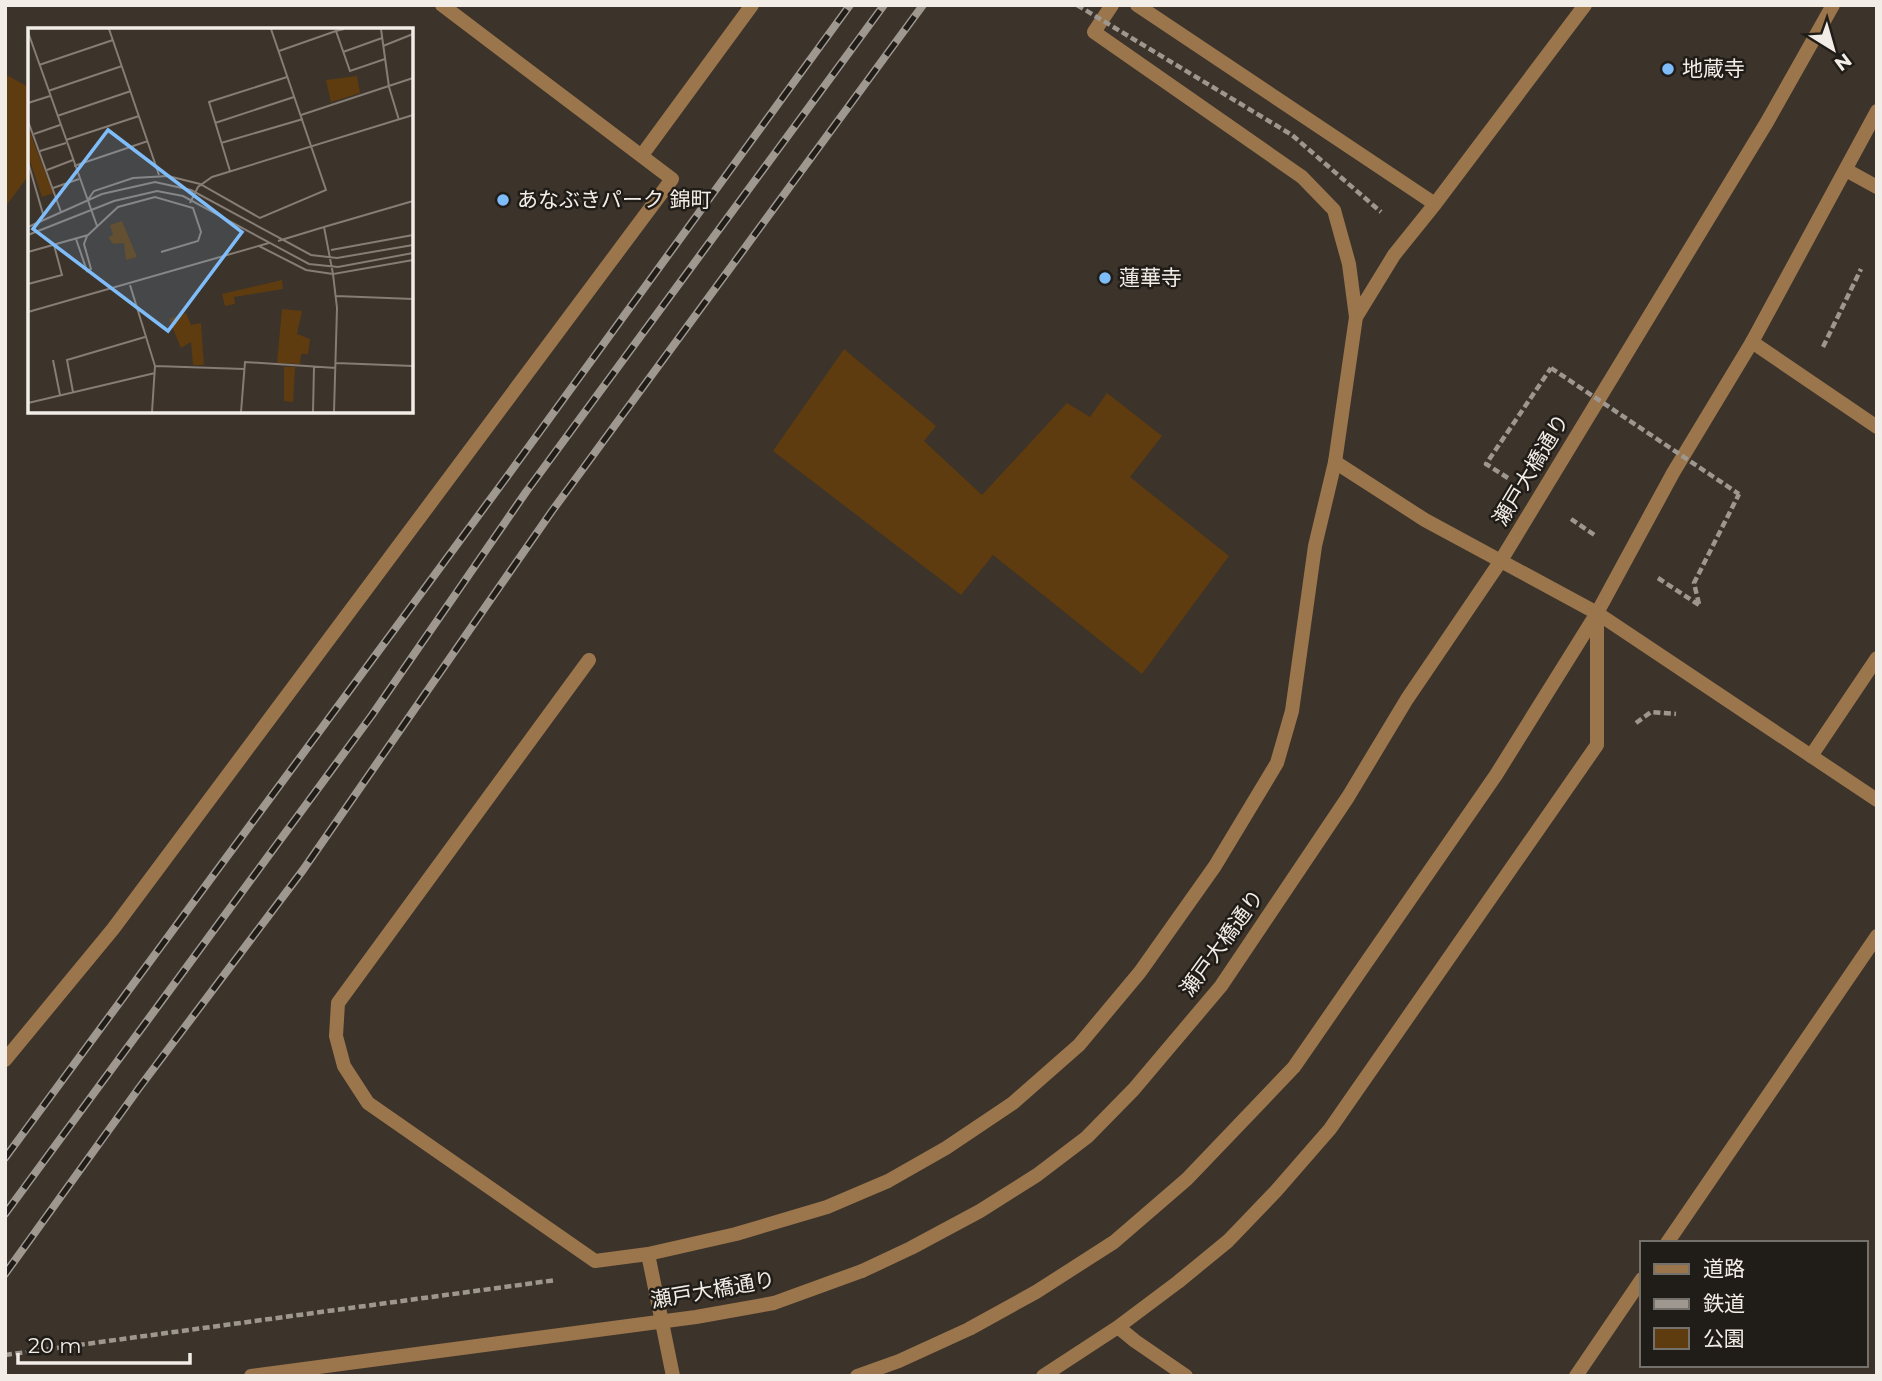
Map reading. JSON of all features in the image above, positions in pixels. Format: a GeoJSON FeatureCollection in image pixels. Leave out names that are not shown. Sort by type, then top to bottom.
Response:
{"type":"FeatureCollection","features":[{"type":"Feature","properties":{"kind":"street"},"geometry":{"type":"LineString","coordinates":[[5,1060],[113,929],[672,179],[442,5]]}},
{"type":"Feature","properties":{"kind":"street"},"geometry":{"type":"LineString","coordinates":[[642,155],[752,5]]}},
{"type":"Feature","properties":{"kind":"street"},"geometry":{"type":"LineString","coordinates":[[589,660],[338,1003],[336,1035],[344,1066],[368,1103],[595,1261],[648,1254],[736,1234],[827,1208],[888,1181],[946,1148],[1013,1103],[1079,1045],[1148,962],[1215,866],[1277,763],[1292,711],[1315,546],[1335,462],[1356,317],[1349,264],[1334,210],[1302,177],[1094,32],[1112,5]]}},
{"type":"Feature","properties":{"kind":"street"},"geometry":{"type":"LineString","coordinates":[[1137,5],[1435,204]]}},
{"type":"Feature","properties":{"kind":"street"},"geometry":{"type":"LineString","coordinates":[[1356,317],[1394,255],[1585,5]]}},
{"type":"Feature","properties":{"kind":"street","name":"瀬戸大橋通り"},"geometry":{"type":"LineString","coordinates":[[251,1376],[696,1317],[774,1303],[862,1271],[911,1248],[980,1211],[1037,1175],[1087,1137],[1134,1089],[1221,986],[1348,797],[1406,699],[1500,562],[1767,122],[1833,5]]}},
{"type":"Feature","properties":{"kind":"street"},"geometry":{"type":"LineString","coordinates":[[857,1376],[899,1361],[968,1329],[1036,1292],[1114,1242],[1187,1179],[1294,1068],[1496,775],[1597,613],[1673,473],[1752,342],[1877,111]]}},
{"type":"Feature","properties":{"kind":"street"},"geometry":{"type":"LineString","coordinates":[[1846,170],[1877,187]]}},
{"type":"Feature","properties":{"kind":"street"},"geometry":{"type":"LineString","coordinates":[[1752,342],[1877,426]]}},
{"type":"Feature","properties":{"kind":"street"},"geometry":{"type":"LineString","coordinates":[[1335,462],[1425,520],[1597,613],[1877,800]]}},
{"type":"Feature","properties":{"kind":"street"},"geometry":{"type":"LineString","coordinates":[[1043,1376],[1118,1326],[1228,1241],[1330,1129],[1597,745],[1597,613]]}},
{"type":"Feature","properties":{"kind":"street"},"geometry":{"type":"LineString","coordinates":[[1811,756],[1877,658]]}},
{"type":"Feature","properties":{"kind":"street"},"geometry":{"type":"LineString","coordinates":[[1668,1241],[1877,936]]}},
{"type":"Feature","properties":{"kind":"street"},"geometry":{"type":"LineString","coordinates":[[648,1254],[673,1376]]}},
{"type":"Feature","properties":{"kind":"street"},"geometry":{"type":"LineString","coordinates":[[1576,1376],[1640,1282]]}},
{"type":"Feature","properties":{"kind":"street"},"geometry":{"type":"LineString","coordinates":[[1118,1326],[1186,1376]]}},
{"type":"Feature","properties":{"kind":"path"},"geometry":{"type":"LineString","coordinates":[[1077,5],[1292,135],[1381,212]]}},
{"type":"Feature","properties":{"kind":"path"},"geometry":{"type":"LineString","coordinates":[[1820,353],[1861,269]]}},
{"type":"Feature","properties":{"kind":"path"},"geometry":{"type":"LineString","coordinates":[[1551,368],[1739,494],[1694,583],[1699,605],[1628,558],[1486,464],[1551,368]]}},
{"type":"Feature","properties":{"kind":"path"},"geometry":{"type":"LineString","coordinates":[[5,1355],[576,1277],[595,1261]]}},
{"type":"Feature","properties":{"kind":"green space"},"geometry":{"type":"Polygon","coordinates":[[[5,74],[28,87],[28,177],[5,207],[5,74]]]}},
{"type":"Feature","properties":{"kind":"green space"},"geometry":{"type":"Polygon","coordinates":[[[844,349],[936,426],[924,441],[982,495],[1067,403],[1090,417],[1107,393],[1162,436],[1130,477],[1229,556],[1142,674],[993,555],[961,595],[773,451],[844,349]]]}},
{"type":"Feature","properties":{"kind":"railway"},"geometry":{"type":"LineString","coordinates":[[5,1158],[506,478],[850,5]]}},
{"type":"Feature","properties":{"kind":"railway"},"geometry":{"type":"LineString","coordinates":[[5,1214],[372,715],[526,492],[884,5]]}},
{"type":"Feature","properties":{"kind":"railway"},"geometry":{"type":"LineString","coordinates":[[5,1274],[139,1088],[303,870],[552,511],[923,5]]}},
{"type":"Feature","properties":{"kind":"place","name":"地蔵寺"},"geometry":{"type":"Point","coordinates":[1668,69]}},
{"type":"Feature","properties":{"kind":"place","name":"あなぶきパーク 錦町"},"geometry":{"type":"Point","coordinates":[503,200]}},
{"type":"Feature","properties":{"kind":"place","name":"蓮華寺"},"geometry":{"type":"Point","coordinates":[1105,278]}}]}
